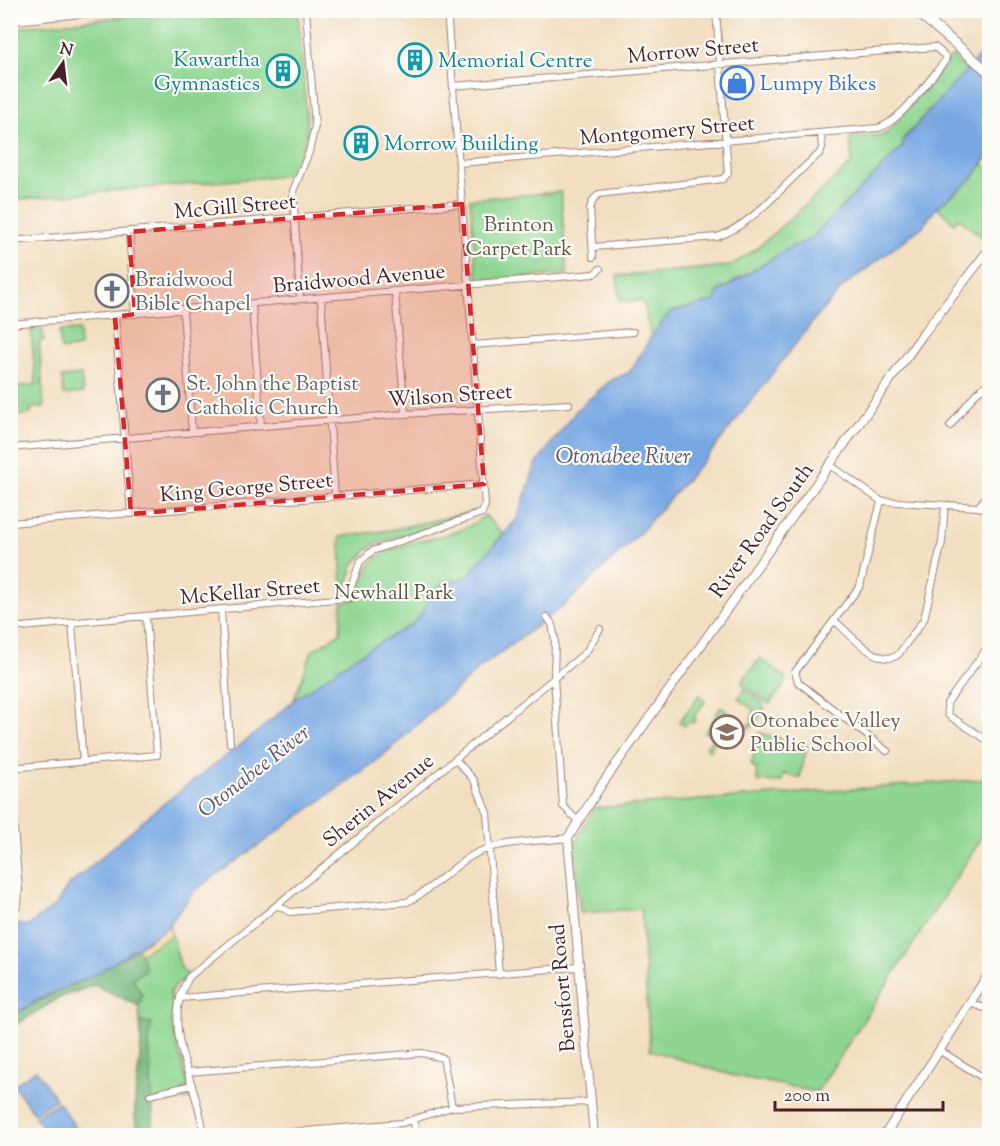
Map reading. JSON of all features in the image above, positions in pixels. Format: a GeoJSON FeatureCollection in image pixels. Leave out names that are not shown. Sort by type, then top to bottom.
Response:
{"type":"FeatureCollection","features":[{"type":"Feature","properties":{"kind":"main road"},"geometry":{"type":"LineString","coordinates":[[13,18],[104,10]]}},
{"type":"Feature","properties":{"kind":"main road"},"geometry":{"type":"LineString","coordinates":[[915,10],[990,73]]}},
{"type":"Feature","properties":{"kind":"street"},"geometry":{"type":"LineString","coordinates":[[300,299],[293,191],[309,152],[315,126],[306,10]]}},
{"type":"Feature","properties":{"kind":"street"},"geometry":{"type":"LineString","coordinates":[[447,10],[484,484]]}},
{"type":"Feature","properties":{"kind":"street"},"geometry":{"type":"LineString","coordinates":[[593,257],[590,208],[593,200],[600,194],[723,179],[728,173],[717,10]]}},
{"type":"Feature","properties":{"kind":"street","name":"Morrow Street"},"geometry":{"type":"LineString","coordinates":[[453,86],[935,47],[943,51],[945,62],[889,123],[878,128]]}},
{"type":"Feature","properties":{"kind":"street","name":"Montgomery Street"},"geometry":{"type":"LineString","coordinates":[[459,163],[878,128]]}},
{"type":"Feature","properties":{"kind":"street"},"geometry":{"type":"LineString","coordinates":[[593,247],[717,237],[727,234],[749,219],[819,154],[822,148],[821,134]]}},
{"type":"Feature","properties":{"kind":"street","name":"McGill Street"},"geometry":{"type":"LineString","coordinates":[[10,241],[462,204]]}},
{"type":"Feature","properties":{"kind":"street"},"geometry":{"type":"LineString","coordinates":[[129,232],[135,314]]}},
{"type":"Feature","properties":{"kind":"street","name":"River Road South"},"geometry":{"type":"LineString","coordinates":[[568,838],[923,334],[990,248]]}},
{"type":"Feature","properties":{"kind":"street","name":"Braidwood Avenue"},"geometry":{"type":"LineString","coordinates":[[10,324],[469,286],[594,274],[600,269]]}},
{"type":"Feature","properties":{"kind":"street"},"geometry":{"type":"LineString","coordinates":[[395,292],[405,414]]}},
{"type":"Feature","properties":{"kind":"street"},"geometry":{"type":"LineString","coordinates":[[321,298],[336,496]]}},
{"type":"Feature","properties":{"kind":"street"},"geometry":{"type":"LineString","coordinates":[[252,304],[261,426]]}},
{"type":"Feature","properties":{"kind":"street"},"geometry":{"type":"LineString","coordinates":[[183,310],[192,432]]}},
{"type":"Feature","properties":{"kind":"street"},"geometry":{"type":"LineString","coordinates":[[115,316],[123,438],[131,514]]}},
{"type":"Feature","properties":{"kind":"street"},"geometry":{"type":"LineString","coordinates":[[473,345],[633,332]]}},
{"type":"Feature","properties":{"kind":"street"},"geometry":{"type":"LineString","coordinates":[[950,426],[976,393],[990,382]]}},
{"type":"Feature","properties":{"kind":"street","name":"Wilson Street"},"geometry":{"type":"LineString","coordinates":[[10,448],[405,414],[569,404]]}},
{"type":"Feature","properties":{"kind":"street"},"geometry":{"type":"LineString","coordinates":[[830,465],[881,501],[978,507],[990,511]]}},
{"type":"Feature","properties":{"kind":"street","name":"King George Street"},"geometry":{"type":"LineString","coordinates":[[10,523],[484,484]]}},
{"type":"Feature","properties":{"kind":"street","name":"McKellar Street"},"geometry":{"type":"LineString","coordinates":[[10,628],[347,598],[360,562],[372,550],[482,513],[486,505],[484,484]]}},
{"type":"Feature","properties":{"kind":"street"},"geometry":{"type":"LineString","coordinates":[[978,507],[990,492]]}},
{"type":"Feature","properties":{"kind":"street"},"geometry":{"type":"LineString","coordinates":[[881,501],[860,586],[795,672],[798,682],[887,751]]}},
{"type":"Feature","properties":{"kind":"street"},"geometry":{"type":"LineString","coordinates":[[835,621],[881,658],[892,659],[898,655],[924,620],[942,542],[945,505]]}},
{"type":"Feature","properties":{"kind":"street"},"geometry":{"type":"LineString","coordinates":[[221,610],[231,743]]}},
{"type":"Feature","properties":{"kind":"street"},"geometry":{"type":"LineString","coordinates":[[10,768],[157,755],[146,617]]}},
{"type":"Feature","properties":{"kind":"street"},"geometry":{"type":"LineString","coordinates":[[547,617],[552,624],[555,640],[554,678],[563,806],[578,821]]}},
{"type":"Feature","properties":{"kind":"street"},"geometry":{"type":"LineString","coordinates":[[72,623],[83,762]]}},
{"type":"Feature","properties":{"kind":"street","name":"Sherin Avenue"},"geometry":{"type":"LineString","coordinates":[[180,998],[189,977],[586,652],[600,629]]}},
{"type":"Feature","properties":{"kind":"street"},"geometry":{"type":"LineString","coordinates":[[990,644],[947,703],[948,715],[990,742]]}},
{"type":"Feature","properties":{"kind":"street"},"geometry":{"type":"LineString","coordinates":[[455,759],[480,791],[487,813],[500,974]]}},
{"type":"Feature","properties":{"kind":"street"},"geometry":{"type":"LineString","coordinates":[[10,791],[18,890],[17,905],[10,914]]}},
{"type":"Feature","properties":{"kind":"street"},"geometry":{"type":"LineString","coordinates":[[277,904],[290,912],[407,902],[420,896],[469,857],[489,848],[568,838]]}},
{"type":"Feature","properties":{"kind":"street","name":"Bensfort Road"},"geometry":{"type":"LineString","coordinates":[[568,838],[594,1136]]}},
{"type":"Feature","properties":{"kind":"street"},"geometry":{"type":"LineString","coordinates":[[204,1136],[180,1038],[180,998],[578,967]]}},
{"type":"Feature","properties":{"kind":"street"},"geometry":{"type":"LineString","coordinates":[[887,1134],[990,972]]}},
{"type":"Feature","properties":{"kind":"street"},"geometry":{"type":"LineString","coordinates":[[970,1003],[990,1010]]}},
{"type":"Feature","properties":{"kind":"street"},"geometry":{"type":"LineString","coordinates":[[939,1050],[990,1082]]}},
{"type":"Feature","properties":{"kind":"street"},"geometry":{"type":"LineString","coordinates":[[188,1072],[422,1053],[443,1058],[452,1107]]}},
{"type":"Feature","properties":{"kind":"street"},"geometry":{"type":"LineString","coordinates":[[150,1095],[192,1085]]}},
{"type":"Feature","properties":{"kind":"street"},"geometry":{"type":"LineString","coordinates":[[247,1136],[402,1123],[452,1107],[591,1102]]}},
{"type":"Feature","properties":{"kind":"street"},"geometry":{"type":"LineString","coordinates":[[414,1119],[415,1136]]}},
{"type":"Feature","properties":{"kind":"highlighted area"},"geometry":{"type":"Polygon","coordinates":[[[462,204],[484,484],[131,514],[115,317],[135,314],[129,232],[462,204]]]}},
{"type":"Feature","properties":{"kind":"green space"},"geometry":{"type":"Polygon","coordinates":[[[225,11],[298,11],[308,132],[292,175],[11,200],[11,28],[130,16],[225,11]]]}},
{"type":"Feature","properties":{"kind":"green space"},"geometry":{"type":"Polygon","coordinates":[[[952,56],[967,70],[903,139],[903,146],[809,240],[791,247],[717,292],[716,301],[670,312],[651,337],[643,301],[620,301],[617,276],[730,266],[755,250],[852,163],[850,138],[886,134],[952,56]]]}},
{"type":"Feature","properties":{"kind":"green space"},"geometry":{"type":"Polygon","coordinates":[[[983,164],[989,170],[989,231],[984,238],[958,218],[954,223],[937,207],[970,181],[983,164]]]}},
{"type":"Feature","properties":{"kind":"green space","name":"Brinton Carpet Park"},"geometry":{"type":"Polygon","coordinates":[[[561,192],[567,274],[477,281],[470,199],[561,192]]]}},
{"type":"Feature","properties":{"kind":"green space"},"geometry":{"type":"Polygon","coordinates":[[[42,329],[44,340],[39,342],[44,407],[31,408],[31,414],[11,416],[11,387],[36,385],[31,330],[42,329]]]}},
{"type":"Feature","properties":{"kind":"green space"},"geometry":{"type":"Polygon","coordinates":[[[79,330],[80,347],[61,350],[59,331],[79,330]]]}},
{"type":"Feature","properties":{"kind":"green space"},"geometry":{"type":"Polygon","coordinates":[[[81,375],[83,393],[64,395],[62,377],[81,375]]]}},
{"type":"Feature","properties":{"kind":"green space"},"geometry":{"type":"Polygon","coordinates":[[[476,511],[371,546],[353,565],[346,591],[342,591],[340,537],[390,530],[476,511]]]}},
{"type":"Feature","properties":{"kind":"green space","name":"Newhall Park"},"geometry":{"type":"Polygon","coordinates":[[[485,515],[503,534],[468,575],[428,598],[423,612],[411,625],[355,658],[294,700],[312,651],[340,633],[342,603],[357,599],[369,566],[377,558],[403,545],[461,530],[474,524],[485,515]]]}},
{"type":"Feature","properties":{"kind":"green space"},"geometry":{"type":"Polygon","coordinates":[[[760,658],[785,677],[786,683],[769,704],[741,683],[760,658]]]}},
{"type":"Feature","properties":{"kind":"green space"},"geometry":{"type":"Polygon","coordinates":[[[745,689],[762,702],[764,709],[760,717],[746,730],[719,736],[709,751],[706,747],[713,738],[705,732],[721,707],[745,726],[748,726],[753,719],[751,717],[755,711],[738,698],[745,689]]]}},
{"type":"Feature","properties":{"kind":"green space"},"geometry":{"type":"Polygon","coordinates":[[[699,695],[705,701],[694,717],[696,719],[693,723],[689,721],[685,726],[679,722],[699,695]]]}},
{"type":"Feature","properties":{"kind":"green space"},"geometry":{"type":"Polygon","coordinates":[[[759,733],[807,745],[800,778],[783,774],[782,782],[757,781],[756,767],[751,766],[759,733]]]}},
{"type":"Feature","properties":{"kind":"green space"},"geometry":{"type":"Polygon","coordinates":[[[989,779],[989,827],[817,1092],[731,1075],[650,1050],[641,909],[580,913],[574,845],[594,808],[989,779]]]}},
{"type":"Feature","properties":{"kind":"green space"},"geometry":{"type":"Polygon","coordinates":[[[172,935],[181,968],[188,974],[170,992],[176,1040],[192,1099],[152,1103],[149,1042],[151,1023],[140,1023],[139,1006],[142,995],[133,979],[145,969],[140,954],[172,935]]]}},
{"type":"Feature","properties":{"kind":"green space"},"geometry":{"type":"Polygon","coordinates":[[[138,948],[146,969],[133,979],[142,995],[139,1006],[94,985],[59,998],[11,1028],[11,1017],[107,967],[138,948]]]}},
{"type":"Feature","properties":{"kind":"green space"},"geometry":{"type":"Polygon","coordinates":[[[140,1023],[151,1023],[149,1042],[154,1135],[138,1135],[135,1121],[140,1023]]]}},
{"type":"Feature","properties":{"kind":"sand"},"geometry":{"type":"Polygon","coordinates":[[[169,926],[172,935],[140,954],[138,948],[169,926]]]}},
{"type":"Feature","properties":{"kind":"water","name":"Otonabee River"},"geometry":{"type":"Polygon","coordinates":[[[989,41],[989,155],[970,181],[937,207],[923,226],[844,286],[818,315],[712,451],[637,536],[566,604],[480,668],[378,760],[193,892],[169,926],[98,973],[37,1000],[11,1017],[11,932],[18,924],[28,926],[56,905],[67,887],[154,811],[257,732],[294,700],[355,657],[411,625],[423,612],[428,598],[444,582],[459,580],[468,575],[517,519],[536,464],[577,410],[610,381],[630,372],[651,337],[670,312],[715,301],[717,293],[791,247],[809,240],[903,146],[903,140],[983,52],[989,41]]]}},
{"type":"Feature","properties":{"kind":"water"},"geometry":{"type":"Polygon","coordinates":[[[36,1070],[56,1099],[34,1114],[14,1085],[36,1070]]]}},
{"type":"Feature","properties":{"kind":"water"},"geometry":{"type":"Polygon","coordinates":[[[58,1102],[81,1135],[49,1135],[35,1117],[58,1102]]]}},
{"type":"Feature","properties":{"kind":"place","name":"Memorial Centre"},"geometry":{"type":"Point","coordinates":[415,60]}},
{"type":"Feature","properties":{"kind":"place","name":"Kawartha Gymnastics"},"geometry":{"type":"Point","coordinates":[283,71]}},
{"type":"Feature","properties":{"kind":"place","name":"Lumpy Bikes"},"geometry":{"type":"Point","coordinates":[737,83]}},
{"type":"Feature","properties":{"kind":"place","name":"Morrow Building"},"geometry":{"type":"Point","coordinates":[361,143]}},
{"type":"Feature","properties":{"kind":"place","name":"Braidwood Bible Chapel"},"geometry":{"type":"Point","coordinates":[112,291]}},
{"type":"Feature","properties":{"kind":"place","name":"St. John the Baptist Catholic Church"},"geometry":{"type":"Point","coordinates":[163,395]}},
{"type":"Feature","properties":{"kind":"place","name":"Otonabee Valley Public School"},"geometry":{"type":"Point","coordinates":[727,732]}}]}
